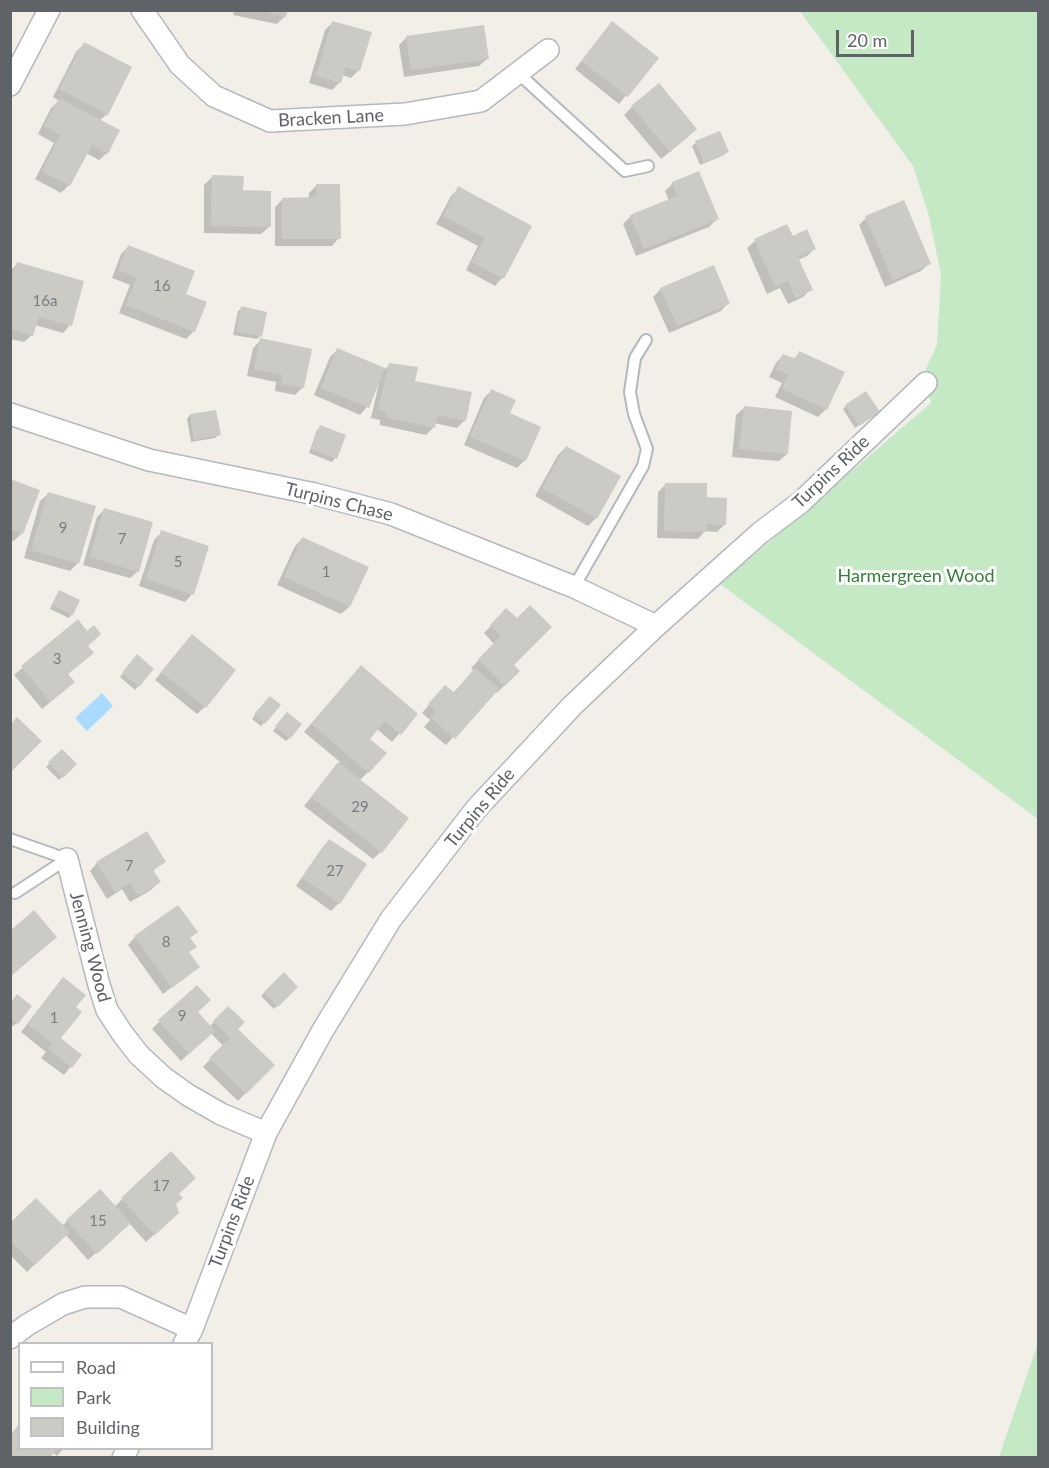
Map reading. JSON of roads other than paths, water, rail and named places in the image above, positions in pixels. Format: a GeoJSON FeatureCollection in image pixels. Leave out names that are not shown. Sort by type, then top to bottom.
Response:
{"type":"FeatureCollection","features":[{"type":"Feature","properties":{"kind":"street"},"geometry":{"type":"LineString","coordinates":[[10,85],[49,10]]}},
{"type":"Feature","properties":{"kind":"street","name":"Bracken Lane"},"geometry":{"type":"LineString","coordinates":[[142,10],[180,64],[214,96],[270,121],[405,114],[482,101],[548,50]]}},
{"type":"Feature","properties":{"kind":"street","name":"Turpins Ride"},"geometry":{"type":"LineString","coordinates":[[188,1336],[266,1133],[323,1030],[391,919],[476,809],[572,706],[656,626],[760,533],[801,502],[926,383]]}},
{"type":"Feature","properties":{"kind":"street","name":"Turpins Chase"},"geometry":{"type":"LineString","coordinates":[[10,414],[149,460],[315,494],[391,514],[574,587],[656,626]]}},
{"type":"Feature","properties":{"kind":"street","name":"Jenning Wood"},"geometry":{"type":"LineString","coordinates":[[67,859],[99,985],[107,1010],[122,1034],[139,1055],[164,1078],[188,1095],[266,1133]]}},
{"type":"Feature","properties":{"kind":"street"},"geometry":{"type":"LineString","coordinates":[[10,1338],[63,1304],[86,1298],[121,1297],[188,1336]]}},
{"type":"Feature","properties":{"kind":"lane"},"geometry":{"type":"LineString","coordinates":[[519,73],[625,171],[648,166]]}},
{"type":"Feature","properties":{"kind":"lane"},"geometry":{"type":"LineString","coordinates":[[574,587],[643,466],[646,449],[634,414],[630,392],[635,358],[646,340]]}},
{"type":"Feature","properties":{"kind":"lane"},"geometry":{"type":"LineString","coordinates":[[10,838],[67,859]]}},
{"type":"Feature","properties":{"kind":"lane"},"geometry":{"type":"LineString","coordinates":[[15,893],[67,859]]}},
{"type":"Feature","properties":{"kind":"water"},"geometry":{"type":"Polygon","coordinates":[[[102,693],[113,706],[87,731],[75,718],[102,693]]]}},
{"type":"Feature","properties":{"kind":"park label","name":"Harmergreen Wood"},"geometry":{"type":"Point","coordinates":[916,576]}}]}
